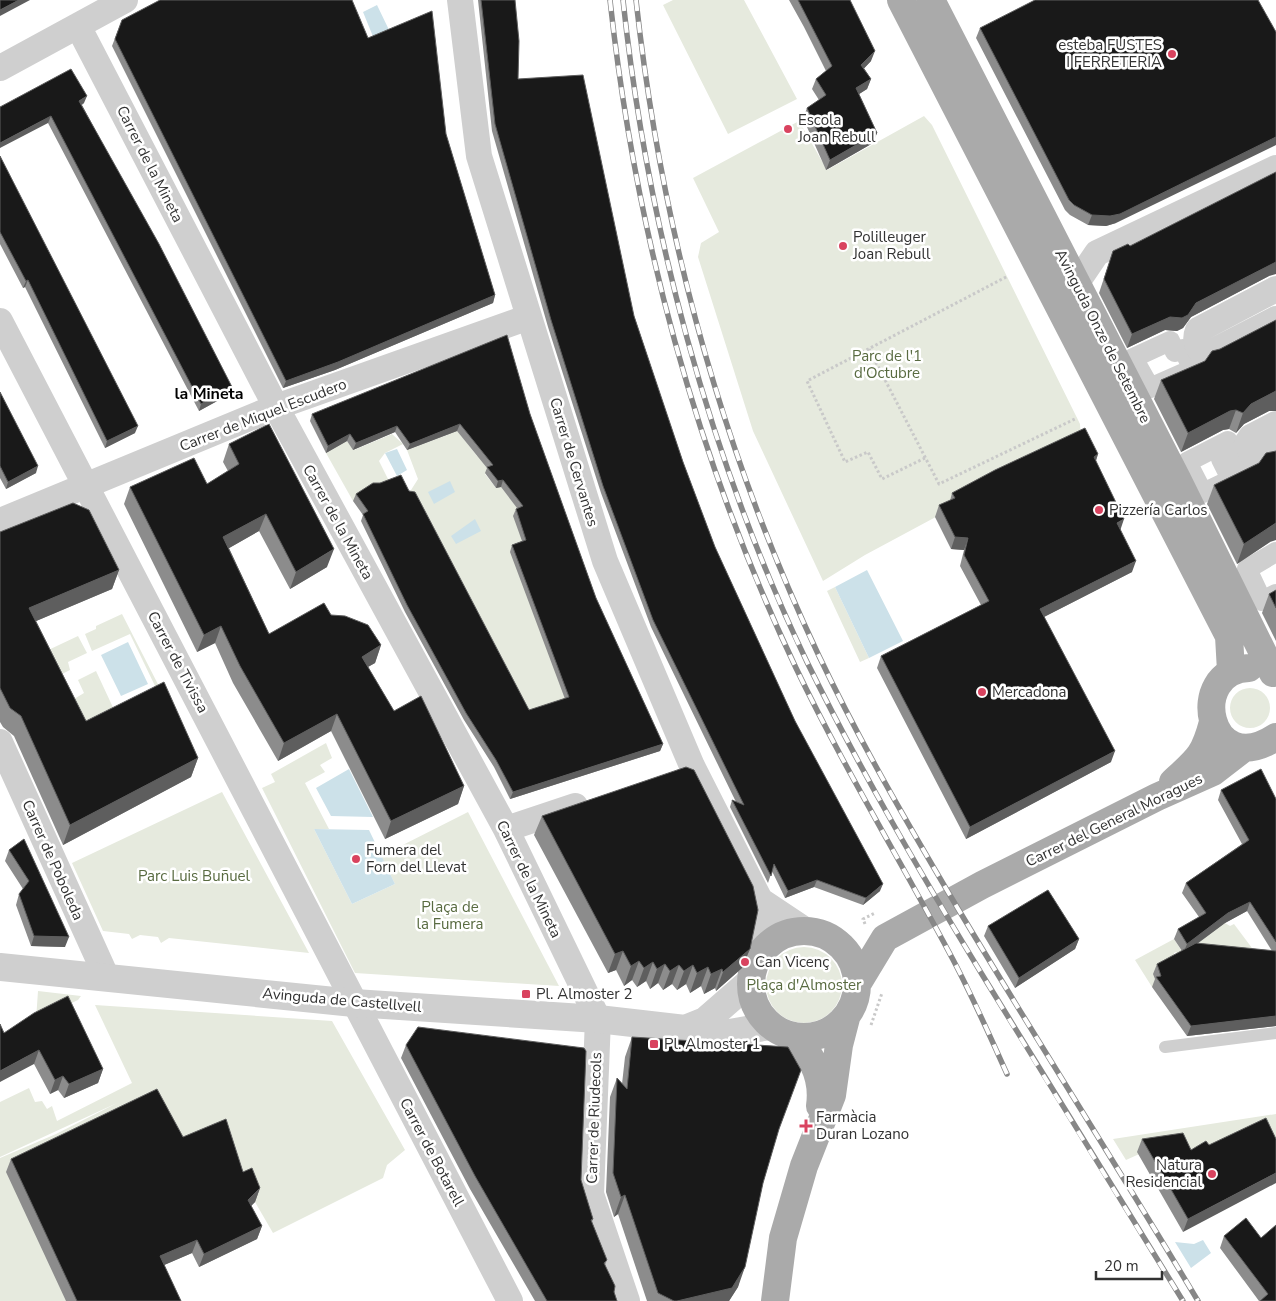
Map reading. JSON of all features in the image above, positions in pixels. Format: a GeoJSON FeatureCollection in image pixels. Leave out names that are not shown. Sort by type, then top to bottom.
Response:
{"type":"FeatureCollection","features":[{"type":"Feature","properties":{"kind":"main road","name":"Avinguda Onze de Setembre"},"geometry":{"type":"LineString","coordinates":[[901,0],[1229,636],[1230,672]]}},
{"type":"Feature","properties":{"kind":"main road","name":"Avinguda Onze de Setembre"},"geometry":{"type":"LineString","coordinates":[[931,0],[1177,479],[1274,674]]}},
{"type":"Feature","properties":{"kind":"main road"},"geometry":{"type":"LineString","coordinates":[[1265,745],[1232,746],[1216,731],[1211,710],[1216,687],[1230,672],[1252,668],[1274,674]]}},
{"type":"Feature","properties":{"kind":"main road"},"geometry":{"type":"LineString","coordinates":[[1157,797],[1197,761],[1207,746],[1213,722]]}},
{"type":"Feature","properties":{"kind":"main road","name":"Carrer del General Moragues"},"geometry":{"type":"LineString","coordinates":[[885,938],[982,885],[1265,745]]}},
{"type":"Feature","properties":{"kind":"main road"},"geometry":{"type":"LineString","coordinates":[[817,933],[842,945],[856,968],[859,981]]}},
{"type":"Feature","properties":{"kind":"main road"},"geometry":{"type":"LineString","coordinates":[[774,1301],[783,1238],[817,1132],[832,1095],[839,1045],[846,1018],[855,1003],[859,981],[885,938],[817,933],[784,935],[761,952],[754,965],[751,981],[754,1004],[760,1015],[810,1055],[819,1073],[822,1094],[817,1132]]}},
{"type":"Feature","properties":{"kind":"main road"},"geometry":{"type":"LineString","coordinates":[[781,1031],[816,1036],[831,1030],[846,1018]]}},
{"type":"Feature","properties":{"kind":"street"},"geometry":{"type":"LineString","coordinates":[[0,68],[124,0]]}},
{"type":"Feature","properties":{"kind":"street","name":"Carrer de Cervantes"},"geometry":{"type":"LineString","coordinates":[[460,0],[479,156],[605,561],[683,769],[760,900],[766,929],[761,952]]}},
{"type":"Feature","properties":{"kind":"street","name":"Carrer de la Mineta"},"geometry":{"type":"LineString","coordinates":[[78,26],[276,408],[506,830],[598,1019]]}},
{"type":"Feature","properties":{"kind":"street"},"geometry":{"type":"LineString","coordinates":[[1076,284],[1097,253],[1276,168]]}},
{"type":"Feature","properties":{"kind":"street"},"geometry":{"type":"LineString","coordinates":[[1055,243],[1097,253]]}},
{"type":"Feature","properties":{"kind":"street"},"geometry":{"type":"LineString","coordinates":[[1276,289],[1198,330],[1195,337],[1201,352],[1206,355],[1276,319]]}},
{"type":"Feature","properties":{"kind":"street","name":"Carrer de Miquel Escudero"},"geometry":{"type":"LineString","coordinates":[[0,521],[276,408],[529,317]]}},
{"type":"Feature","properties":{"kind":"street","name":"Carrer de Tivissa"},"geometry":{"type":"LineString","coordinates":[[0,321],[354,1002]]}},
{"type":"Feature","properties":{"kind":"street"},"geometry":{"type":"LineString","coordinates":[[1276,424],[1251,437],[1248,443],[1253,456],[1261,458],[1276,450]]}},
{"type":"Feature","properties":{"kind":"street"},"geometry":{"type":"LineString","coordinates":[[1276,552],[1247,569],[1262,601],[1276,594]]}},
{"type":"Feature","properties":{"kind":"street","name":"Carrer de Poboleda"},"geometry":{"type":"LineString","coordinates":[[0,742],[107,978]]}},
{"type":"Feature","properties":{"kind":"street"},"geometry":{"type":"LineString","coordinates":[[506,830],[599,798]]}},
{"type":"Feature","properties":{"kind":"street","name":"Carrer de Cervantes"},"geometry":{"type":"LineString","coordinates":[[760,900],[817,933]]}},
{"type":"Feature","properties":{"kind":"street","name":"Avinguda de Castellvell"},"geometry":{"type":"LineString","coordinates":[[0,967],[354,1002],[598,1019],[685,1029],[702,1038],[781,1031]]}},
{"type":"Feature","properties":{"kind":"street"},"geometry":{"type":"LineString","coordinates":[[685,1029],[705,1021],[751,981]]}},
{"type":"Feature","properties":{"kind":"street","name":"Carrer de Botarell"},"geometry":{"type":"LineString","coordinates":[[354,1002],[510,1301]]}},
{"type":"Feature","properties":{"kind":"street","name":"Carrer de Riudecols"},"geometry":{"type":"LineString","coordinates":[[598,1019],[591,1194],[627,1301]]}},
{"type":"Feature","properties":{"kind":"lane"},"geometry":{"type":"LineString","coordinates":[[1165,1047],[1276,1033]]}},
{"type":"Feature","properties":{"kind":"path"},"geometry":{"type":"LineString","coordinates":[[925,458],[882,478],[868,452],[845,462],[807,381],[1008,276]]}},
{"type":"Feature","properties":{"kind":"path"},"geometry":{"type":"LineString","coordinates":[[868,349],[939,484],[1077,418]]}},
{"type":"Feature","properties":{"kind":"path"},"geometry":{"type":"LineString","coordinates":[[863,919],[872,915]]}},
{"type":"Feature","properties":{"kind":"green space"},"geometry":{"type":"Polygon","coordinates":[[[673,0],[744,0],[797,99],[728,134],[663,5],[673,0]]]}},
{"type":"Feature","properties":{"kind":"green space","name":"Parc de l'1 d'Octubre"},"geometry":{"type":"Polygon","coordinates":[[[924,116],[932,125],[1080,424],[1081,439],[865,555],[823,581],[753,431],[698,257],[701,243],[719,232],[693,178],[799,121],[827,170],[924,116]]]}},
{"type":"Feature","properties":{"kind":"green space"},"geometry":{"type":"Polygon","coordinates":[[[456,429],[477,456],[485,457],[490,472],[485,474],[496,488],[501,487],[521,512],[524,547],[567,704],[527,717],[406,498],[418,479],[407,450],[447,435],[456,429]]]}},
{"type":"Feature","properties":{"kind":"green space"},"geometry":{"type":"Polygon","coordinates":[[[392,434],[403,444],[385,453],[379,461],[389,481],[353,501],[326,453],[347,441],[354,450],[392,434]]]}},
{"type":"Feature","properties":{"kind":"green space"},"geometry":{"type":"Polygon","coordinates":[[[835,587],[869,658],[860,662],[827,591],[835,587]]]}},
{"type":"Feature","properties":{"kind":"green space"},"geometry":{"type":"Polygon","coordinates":[[[122,614],[164,696],[156,688],[130,634],[92,651],[85,634],[96,629],[96,626],[122,614]]]}},
{"type":"Feature","properties":{"kind":"green space"},"geometry":{"type":"Polygon","coordinates":[[[78,636],[87,653],[68,662],[70,670],[54,678],[42,653],[78,636]]]}},
{"type":"Feature","properties":{"kind":"green space"},"geometry":{"type":"Polygon","coordinates":[[[96,671],[117,716],[80,734],[74,699],[84,693],[78,680],[96,671]]]}},
{"type":"Feature","properties":{"kind":"green space"},"geometry":{"type":"Polygon","coordinates":[[[1254,688],[1261,691],[1267,697],[1270,708],[1269,716],[1261,725],[1254,728],[1246,728],[1239,725],[1231,716],[1230,704],[1233,697],[1242,689],[1254,688]]]}},
{"type":"Feature","properties":{"kind":"green space","name":"Plaça de la Fumera"},"geometry":{"type":"Polygon","coordinates":[[[326,743],[332,758],[320,765],[325,772],[305,783],[329,829],[314,829],[352,904],[395,884],[381,856],[468,812],[559,986],[355,973],[262,788],[275,782],[271,774],[326,743]]]}},
{"type":"Feature","properties":{"kind":"green space","name":"Parc Luis Buñuel"},"geometry":{"type":"Polygon","coordinates":[[[222,792],[309,953],[169,938],[161,943],[158,937],[140,935],[132,939],[129,934],[103,931],[72,863],[222,792]]]}},
{"type":"Feature","properties":{"kind":"green space"},"geometry":{"type":"Polygon","coordinates":[[[1225,923],[1230,926],[1234,924],[1261,960],[1215,955],[1186,932],[1225,923]]]}},
{"type":"Feature","properties":{"kind":"green space"},"geometry":{"type":"Polygon","coordinates":[[[1174,939],[1188,961],[1175,952],[1158,986],[1152,987],[1135,960],[1174,939]]]}},
{"type":"Feature","properties":{"kind":"green space","name":"Plaça d'Almoster"},"geometry":{"type":"Polygon","coordinates":[[[804,947],[818,950],[831,958],[839,971],[842,985],[839,999],[831,1012],[818,1020],[804,1023],[790,1020],[777,1012],[769,999],[766,985],[769,971],[777,958],[790,950],[804,947]]]}},
{"type":"Feature","properties":{"kind":"green space"},"geometry":{"type":"Polygon","coordinates":[[[38,991],[81,996],[78,1000],[36,1020],[38,991]]]}},
{"type":"Feature","properties":{"kind":"green space"},"geometry":{"type":"Polygon","coordinates":[[[95,1005],[332,1021],[405,1150],[387,1165],[383,1178],[273,1233],[255,1202],[66,1301],[0,1301],[0,1158],[56,1134],[117,1103],[0,1157],[0,1102],[29,1088],[35,1102],[42,1101],[47,1109],[52,1106],[57,1121],[132,1083],[95,1005]]]}},
{"type":"Feature","properties":{"kind":"green space"},"geometry":{"type":"Polygon","coordinates":[[[1276,1114],[1276,1163],[1204,1159],[1146,1151],[1126,1160],[1113,1139],[1276,1114]]]}},
{"type":"Feature","properties":{"kind":"water"},"geometry":{"type":"Polygon","coordinates":[[[377,5],[390,32],[374,39],[363,12],[377,5]]]}},
{"type":"Feature","properties":{"kind":"water"},"geometry":{"type":"Polygon","coordinates":[[[397,449],[407,470],[397,476],[385,453],[397,449]]]}},
{"type":"Feature","properties":{"kind":"water"},"geometry":{"type":"Polygon","coordinates":[[[450,481],[455,492],[434,504],[428,492],[450,481]]]}},
{"type":"Feature","properties":{"kind":"water"},"geometry":{"type":"Polygon","coordinates":[[[475,519],[481,531],[456,544],[451,536],[475,519]]]}},
{"type":"Feature","properties":{"kind":"water"},"geometry":{"type":"Polygon","coordinates":[[[867,570],[903,641],[869,658],[835,587],[867,570]]]}},
{"type":"Feature","properties":{"kind":"water"},"geometry":{"type":"Polygon","coordinates":[[[128,642],[148,684],[121,696],[101,655],[128,642]]]}},
{"type":"Feature","properties":{"kind":"water"},"geometry":{"type":"Polygon","coordinates":[[[349,769],[373,817],[331,816],[316,788],[349,769]]]}},
{"type":"Feature","properties":{"kind":"water"},"geometry":{"type":"Polygon","coordinates":[[[314,829],[369,830],[395,884],[352,904],[314,829]]]}},
{"type":"Feature","properties":{"kind":"water"},"geometry":{"type":"Polygon","coordinates":[[[1203,1240],[1211,1253],[1191,1268],[1175,1242],[1194,1244],[1203,1240]]]}},
{"type":"Feature","properties":{"kind":"building"},"geometry":{"type":"Polygon","coordinates":[[[0,0],[19,0],[0,10],[0,0]]]}},
{"type":"Feature","properties":{"kind":"building"},"geometry":{"type":"Polygon","coordinates":[[[160,0],[352,0],[368,38],[432,11],[446,134],[495,295],[338,362],[286,381],[115,39],[122,20],[160,0]]]}},
{"type":"Feature","properties":{"kind":"building"},"geometry":{"type":"Polygon","coordinates":[[[481,0],[515,0],[519,41],[518,79],[583,75],[634,316],[683,462],[715,547],[795,721],[883,884],[866,898],[817,880],[788,891],[774,864],[771,876],[732,800],[744,805],[653,620],[603,486],[551,320],[495,124],[481,0]]]}},
{"type":"Feature","properties":{"kind":"building"},"geometry":{"type":"Polygon","coordinates":[[[798,0],[850,0],[875,51],[861,65],[871,79],[856,88],[877,133],[830,160],[807,108],[826,95],[816,79],[832,66],[798,0]]]}},
{"type":"Feature","properties":{"kind":"building"},"geometry":{"type":"Polygon","coordinates":[[[1035,0],[1258,0],[1276,32],[1276,137],[1120,214],[1110,216],[1092,215],[1074,205],[1069,200],[980,28],[1035,0]]]}},
{"type":"Feature","properties":{"kind":"building"},"geometry":{"type":"Polygon","coordinates":[[[71,69],[87,96],[79,101],[159,244],[232,387],[201,404],[51,116],[0,143],[0,107],[71,69]]]}},
{"type":"Feature","properties":{"kind":"building"},"geometry":{"type":"Polygon","coordinates":[[[0,156],[138,426],[107,441],[28,280],[26,281],[0,232],[0,156]]]}},
{"type":"Feature","properties":{"kind":"building"},"geometry":{"type":"Polygon","coordinates":[[[1276,172],[1276,262],[1196,303],[1188,315],[1182,318],[1170,317],[1132,334],[1104,279],[1113,251],[1128,244],[1130,246],[1276,172]]]}},
{"type":"Feature","properties":{"kind":"building"},"geometry":{"type":"Polygon","coordinates":[[[1276,320],[1276,391],[1251,404],[1243,413],[1236,410],[1230,411],[1188,433],[1161,380],[1205,361],[1212,351],[1220,349],[1276,320]]]}},
{"type":"Feature","properties":{"kind":"building"},"geometry":{"type":"Polygon","coordinates":[[[507,335],[530,414],[596,598],[663,744],[513,792],[496,760],[466,713],[407,605],[363,514],[368,511],[356,494],[373,483],[380,483],[401,475],[409,491],[415,492],[529,710],[569,697],[512,545],[526,540],[516,509],[523,506],[503,480],[498,481],[487,467],[493,465],[460,424],[410,444],[397,426],[356,443],[350,434],[328,446],[312,414],[507,335]]]}},
{"type":"Feature","properties":{"kind":"building"},"geometry":{"type":"Polygon","coordinates":[[[0,392],[38,466],[8,482],[0,466],[0,392]]]}},
{"type":"Feature","properties":{"kind":"building"},"geometry":{"type":"Polygon","coordinates":[[[269,424],[334,549],[296,572],[266,514],[223,537],[269,634],[324,603],[331,615],[345,616],[368,625],[381,645],[362,657],[394,711],[421,696],[464,786],[391,821],[337,714],[284,743],[240,666],[221,626],[204,635],[130,487],[194,458],[207,484],[239,464],[229,444],[269,424]]]}},
{"type":"Feature","properties":{"kind":"building"},"geometry":{"type":"Polygon","coordinates":[[[1085,428],[1098,454],[1094,457],[1124,519],[1117,523],[1136,561],[1040,609],[1115,751],[970,827],[881,656],[989,601],[964,555],[968,538],[955,537],[939,505],[955,498],[952,493],[995,470],[1085,428]]]}},
{"type":"Feature","properties":{"kind":"building"},"geometry":{"type":"Polygon","coordinates":[[[1276,451],[1276,523],[1244,544],[1214,485],[1259,463],[1266,453],[1276,451]]]}},
{"type":"Feature","properties":{"kind":"building"},"geometry":{"type":"Polygon","coordinates":[[[73,503],[89,510],[119,570],[29,608],[86,721],[164,682],[198,758],[70,825],[21,716],[10,708],[0,688],[0,532],[73,503]]]}},
{"type":"Feature","properties":{"kind":"building"},"geometry":{"type":"Polygon","coordinates":[[[1276,590],[1276,608],[1269,594],[1276,590]]]}},
{"type":"Feature","properties":{"kind":"building"},"geometry":{"type":"Polygon","coordinates":[[[686,767],[694,770],[753,886],[758,910],[750,949],[723,972],[722,969],[711,974],[708,967],[697,973],[693,965],[684,971],[679,965],[670,971],[665,964],[657,969],[653,962],[644,968],[639,961],[631,966],[623,951],[615,954],[542,816],[686,767]]]}},
{"type":"Feature","properties":{"kind":"building"},"geometry":{"type":"Polygon","coordinates":[[[1261,769],[1276,799],[1276,942],[1250,902],[1228,913],[1187,944],[1178,929],[1206,913],[1186,883],[1249,840],[1221,790],[1261,769]]]}},
{"type":"Feature","properties":{"kind":"building"},"geometry":{"type":"Polygon","coordinates":[[[24,839],[69,937],[34,936],[19,894],[29,881],[9,850],[24,839]]]}},
{"type":"Feature","properties":{"kind":"building"},"geometry":{"type":"Polygon","coordinates":[[[1048,890],[1079,939],[1019,978],[988,926],[1048,890]]]}},
{"type":"Feature","properties":{"kind":"building"},"geometry":{"type":"Polygon","coordinates":[[[1196,943],[1276,951],[1276,1016],[1191,1026],[1156,977],[1161,976],[1157,964],[1196,943]]]}},
{"type":"Feature","properties":{"kind":"building"},"geometry":{"type":"Polygon","coordinates":[[[68,996],[103,1069],[69,1084],[63,1076],[55,1080],[39,1050],[0,1071],[0,1024],[4,1033],[34,1013],[68,996]]]}},
{"type":"Feature","properties":{"kind":"building"},"geometry":{"type":"Polygon","coordinates":[[[418,1027],[584,1048],[586,1051],[581,1180],[593,1219],[591,1220],[607,1260],[604,1263],[615,1286],[614,1292],[617,1301],[547,1301],[475,1176],[406,1045],[418,1027]]]}},
{"type":"Feature","properties":{"kind":"building"},"geometry":{"type":"Polygon","coordinates":[[[632,1037],[788,1047],[801,1070],[779,1129],[763,1183],[745,1267],[732,1288],[677,1301],[658,1293],[625,1195],[621,1197],[613,1173],[617,1078],[627,1089],[632,1037]]]}},
{"type":"Feature","properties":{"kind":"building"},"geometry":{"type":"Polygon","coordinates":[[[157,1089],[183,1137],[226,1119],[243,1172],[252,1168],[260,1188],[248,1200],[262,1226],[204,1254],[197,1240],[160,1256],[181,1301],[77,1301],[11,1159],[157,1089]]]}},
{"type":"Feature","properties":{"kind":"building","name":"Natura Residencial"},"geometry":{"type":"Polygon","coordinates":[[[1266,1118],[1276,1139],[1276,1173],[1188,1219],[1142,1139],[1183,1133],[1191,1150],[1206,1141],[1209,1145],[1266,1118]]]}},
{"type":"Feature","properties":{"kind":"building"},"geometry":{"type":"Polygon","coordinates":[[[1246,1218],[1261,1238],[1276,1225],[1276,1301],[1260,1301],[1268,1294],[1224,1236],[1246,1218]]]}},
{"type":"Feature","properties":{"kind":"railway"},"geometry":{"type":"LineString","coordinates":[[610,0],[621,86],[653,257],[675,342],[700,425],[728,507],[760,588],[796,668],[833,741],[958,969],[1007,1074]]}},
{"type":"Feature","properties":{"kind":"railway"},"geometry":{"type":"LineString","coordinates":[[623,0],[648,170],[666,255],[687,339],[712,422],[740,504],[772,584],[827,702],[892,821],[1008,1017],[1183,1301]]}},
{"type":"Feature","properties":{"kind":"railway"},"geometry":{"type":"LineString","coordinates":[[636,0],[647,85],[661,169],[679,253],[700,336],[753,498],[784,578],[834,687],[901,811],[984,952],[1198,1301]]}},
{"type":"Feature","properties":{"kind":"place","name":"esteba FUSTES I FERRETERIA"},"geometry":{"type":"Point","coordinates":[1172,54]}},
{"type":"Feature","properties":{"kind":"place","name":"Escola Joan Rebull"},"geometry":{"type":"Point","coordinates":[788,129]}},
{"type":"Feature","properties":{"kind":"place","name":"Polilleuger Joan Rebull"},"geometry":{"type":"Point","coordinates":[843,246]}},
{"type":"Feature","properties":{"kind":"place","name":"Pizzería Carlos"},"geometry":{"type":"Point","coordinates":[1099,510]}},
{"type":"Feature","properties":{"kind":"place","name":"Mercadona"},"geometry":{"type":"Point","coordinates":[982,692]}},
{"type":"Feature","properties":{"kind":"place","name":"Fumera del Forn del Llevat"},"geometry":{"type":"Point","coordinates":[356,859]}},
{"type":"Feature","properties":{"kind":"place","name":"Can Vicenç"},"geometry":{"type":"Point","coordinates":[745,962]}},
{"type":"Feature","properties":{"kind":"place","name":"Pl. Almoster 2"},"geometry":{"type":"Point","coordinates":[526,994]}},
{"type":"Feature","properties":{"kind":"place","name":"Pl. Almoster 1"},"geometry":{"type":"Point","coordinates":[654,1044]}},
{"type":"Feature","properties":{"kind":"place","name":"Farmàcia Duran Lozano"},"geometry":{"type":"Point","coordinates":[806,1126]}},
{"type":"Feature","properties":{"kind":"place","name":"Natura Residencial"},"geometry":{"type":"Point","coordinates":[1212,1174]}},
{"type":"Feature","properties":{"kind":"district","name":"la Mineta"},"geometry":{"type":"Point","coordinates":[209,394]}}]}
